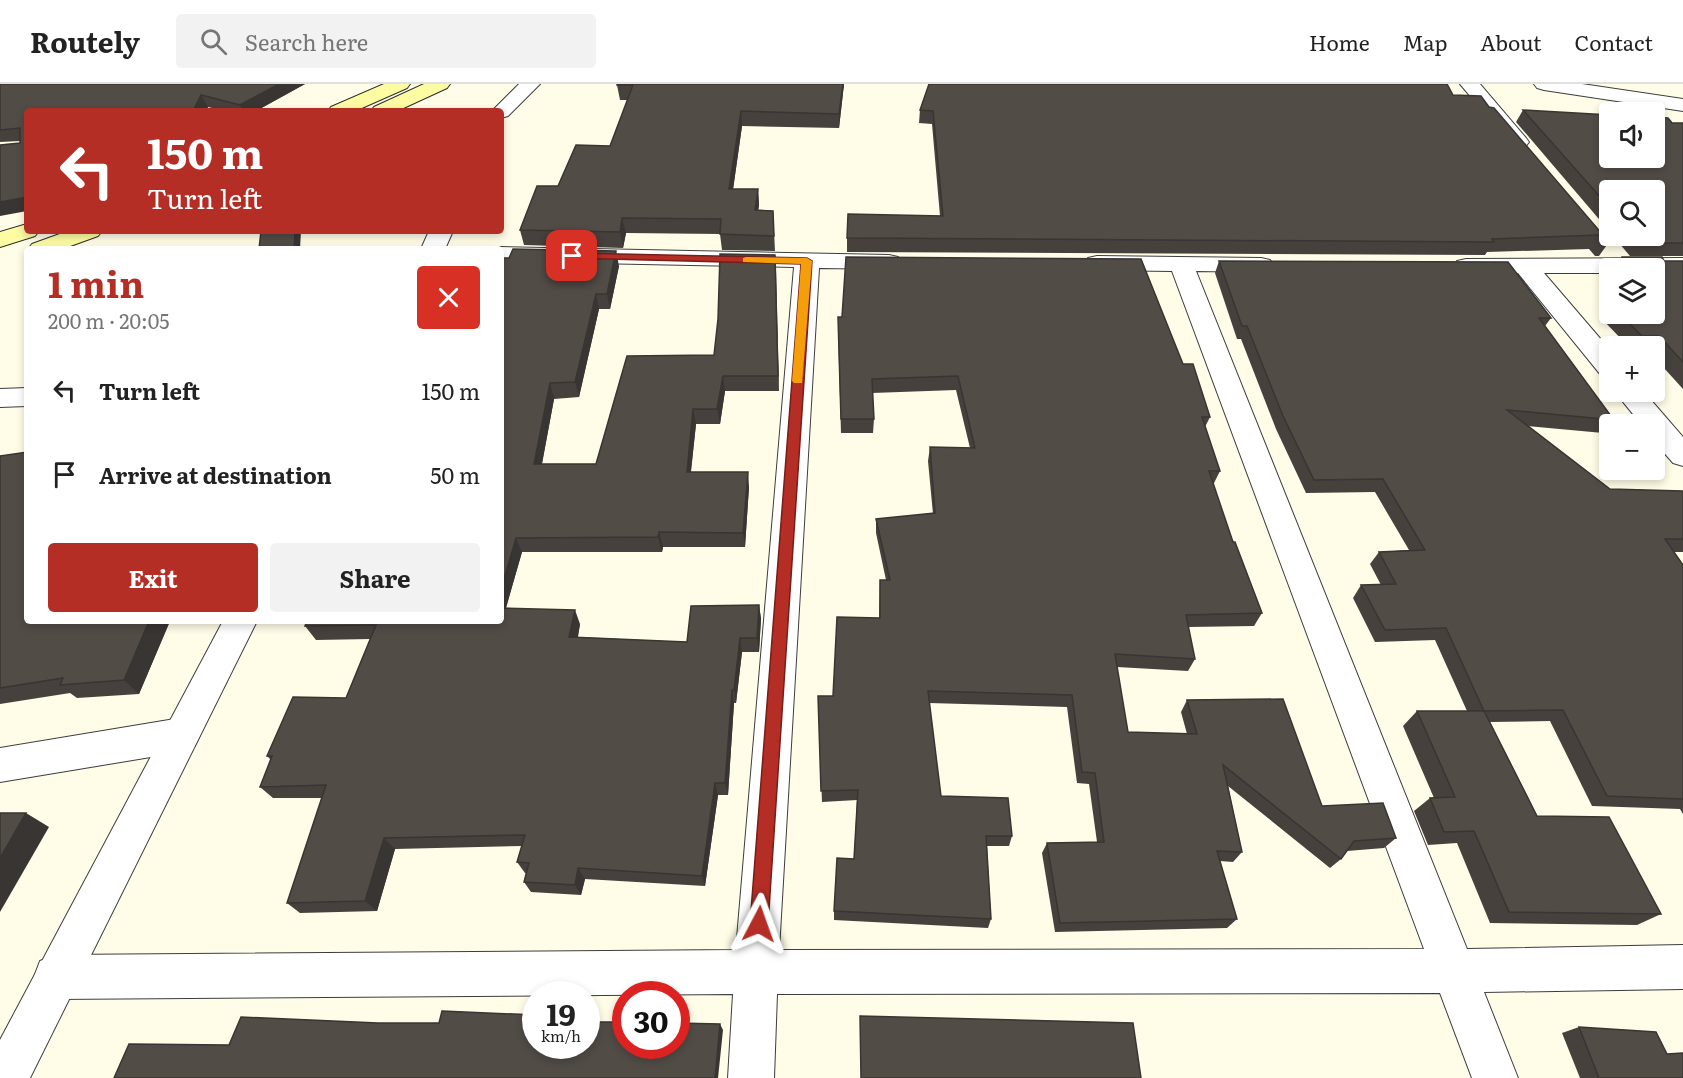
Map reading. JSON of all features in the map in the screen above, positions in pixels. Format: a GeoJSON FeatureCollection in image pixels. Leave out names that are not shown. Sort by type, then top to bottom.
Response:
{"type":"FeatureCollection","features":[{"type":"Feature","properties":{"kind":"main road"},"geometry":{"type":"LineString","coordinates":[[345,108],[400,84]]}},
{"type":"Feature","properties":{"kind":"main road"},"geometry":{"type":"LineString","coordinates":[[388,108],[440,84]]}},
{"type":"Feature","properties":{"kind":"main road"},"geometry":{"type":"LineString","coordinates":[[0,240],[24,232]]}},
{"type":"Feature","properties":{"kind":"main road"},"geometry":{"type":"LineString","coordinates":[[48,246],[82,234]]}},
{"type":"Feature","properties":{"kind":"main road"},"geometry":{"type":"LineString","coordinates":[[0,262],[24,254]]}},
{"type":"Feature","properties":{"kind":"street"},"geometry":{"type":"LineString","coordinates":[[494,108],[502,84]]}},
{"type":"Feature","properties":{"kind":"street"},"geometry":{"type":"LineString","coordinates":[[504,109],[530,84]]}},
{"type":"Feature","properties":{"kind":"street"},"geometry":{"type":"LineString","coordinates":[[1470,84],[1530,156]]}},
{"type":"Feature","properties":{"kind":"street"},"geometry":{"type":"LineString","coordinates":[[1544,84],[1580,87],[1683,105]]}},
{"type":"Feature","properties":{"kind":"street"},"geometry":{"type":"LineString","coordinates":[[504,254],[912,262]]}},
{"type":"Feature","properties":{"kind":"street"},"geometry":{"type":"LineString","coordinates":[[1442,266],[1525,267],[1613,255],[1683,265]]}},
{"type":"Feature","properties":{"kind":"street"},"geometry":{"type":"LineString","coordinates":[[751,1078],[756,972],[807,261]]}},
{"type":"Feature","properties":{"kind":"street"},"geometry":{"type":"LineString","coordinates":[[1076,263],[1287,265]]}},
{"type":"Feature","properties":{"kind":"street"},"geometry":{"type":"LineString","coordinates":[[1181,264],[1496,1078]]}},
{"type":"Feature","properties":{"kind":"street"},"geometry":{"type":"LineString","coordinates":[[1525,267],[1599,355]]}},
{"type":"Feature","properties":{"kind":"street"},"geometry":{"type":"LineString","coordinates":[[0,398],[24,397]]}},
{"type":"Feature","properties":{"kind":"street"},"geometry":{"type":"LineString","coordinates":[[1637,402],[1683,456]]}},
{"type":"Feature","properties":{"kind":"street"},"geometry":{"type":"LineString","coordinates":[[5,1078],[238,624]]}},
{"type":"Feature","properties":{"kind":"street"},"geometry":{"type":"LineString","coordinates":[[0,765],[181,735]]}},
{"type":"Feature","properties":{"kind":"street"},"geometry":{"type":"LineString","coordinates":[[56,976],[1455,971],[1683,968]]}},
{"type":"Feature","properties":{"kind":"building"},"geometry":{"type":"Polygon","coordinates":[[[0,84],[279,84],[240,105],[201,95],[194,108],[24,108],[24,198],[0,202],[0,145],[20,143],[20,128],[0,130],[0,84]]]}},
{"type":"Feature","properties":{"kind":"building"},"geometry":{"type":"Polygon","coordinates":[[[617,84],[843,84],[839,114],[741,111],[729,189],[758,189],[755,210],[773,211],[774,236],[720,234],[721,219],[622,218],[620,232],[520,230],[537,186],[558,186],[576,145],[610,146],[633,85],[617,84]]]}},
{"type":"Feature","properties":{"kind":"building"},"geometry":{"type":"Polygon","coordinates":[[[929,84],[1447,84],[1453,95],[1481,96],[1489,107],[1494,108],[1599,230],[1599,235],[1492,239],[1494,242],[847,238],[848,214],[943,216],[933,111],[920,110],[929,84]]]}},
{"type":"Feature","properties":{"kind":"building"},"geometry":{"type":"Polygon","coordinates":[[[1523,110],[1599,114],[1599,168],[1665,168],[1665,118],[1672,123],[1683,123],[1683,243],[1665,243],[1665,180],[1599,180],[1599,196],[1523,110]]]}},
{"type":"Feature","properties":{"kind":"building"},"geometry":{"type":"Polygon","coordinates":[[[261,234],[295,234],[294,246],[259,246],[261,234]]]}},
{"type":"Feature","properties":{"kind":"building"},"geometry":{"type":"Polygon","coordinates":[[[513,249],[616,251],[607,294],[596,294],[575,382],[550,383],[534,464],[596,464],[627,356],[714,355],[718,319],[720,254],[775,255],[778,376],[723,376],[717,409],[693,409],[687,472],[748,472],[743,533],[659,532],[658,537],[516,538],[504,579],[504,258],[509,258],[513,249]]]}},
{"type":"Feature","properties":{"kind":"building"},"geometry":{"type":"Polygon","coordinates":[[[846,257],[1141,259],[1183,364],[1193,364],[1210,417],[1202,417],[1220,471],[1209,471],[1233,542],[1235,542],[1262,613],[1186,615],[1195,659],[1115,654],[1128,732],[1197,734],[1187,700],[1283,699],[1322,806],[1383,803],[1396,838],[1354,841],[1341,859],[1223,765],[1242,852],[1217,851],[1237,919],[1060,923],[1047,843],[1104,842],[1095,773],[1082,772],[1072,695],[928,691],[941,796],[1008,798],[1012,836],[986,836],[991,919],[834,911],[837,858],[854,859],[858,790],[821,791],[818,696],[833,696],[837,617],[880,618],[880,580],[890,580],[876,519],[935,513],[930,447],[975,448],[958,376],[872,379],[874,419],[841,419],[838,317],[842,317],[846,257]]]}},
{"type":"Feature","properties":{"kind":"building"},"geometry":{"type":"Polygon","coordinates":[[[1662,257],[1662,258],[1622,258],[1662,257]]]}},
{"type":"Feature","properties":{"kind":"building"},"geometry":{"type":"Polygon","coordinates":[[[1219,261],[1508,262],[1551,318],[1539,318],[1610,414],[1599,414],[1599,419],[1507,410],[1610,489],[1683,491],[1683,539],[1665,539],[1683,565],[1683,799],[1607,796],[1563,710],[1484,711],[1446,628],[1385,630],[1361,585],[1396,584],[1379,552],[1425,550],[1383,479],[1314,480],[1283,416],[1247,326],[1242,326],[1219,261]]]}},
{"type":"Feature","properties":{"kind":"building"},"geometry":{"type":"Polygon","coordinates":[[[1665,261],[1683,261],[1683,362],[1665,342],[1665,336],[1642,336],[1630,324],[1665,324],[1665,261]]]}},
{"type":"Feature","properties":{"kind":"building"},"geometry":{"type":"Polygon","coordinates":[[[24,452],[24,624],[148,624],[124,680],[60,685],[63,678],[0,688],[0,456],[24,452]]]}},
{"type":"Feature","properties":{"kind":"building"},"geometry":{"type":"Polygon","coordinates":[[[759,605],[757,638],[740,638],[734,690],[732,690],[725,783],[715,783],[702,876],[578,868],[575,885],[524,882],[529,863],[517,862],[525,835],[384,838],[365,901],[287,903],[326,785],[260,787],[272,756],[267,756],[293,697],[346,698],[376,625],[305,626],[306,624],[504,624],[504,608],[575,610],[569,637],[687,642],[691,606],[759,605]]]}},
{"type":"Feature","properties":{"kind":"building"},"geometry":{"type":"Polygon","coordinates":[[[1417,711],[1484,711],[1537,816],[1609,817],[1661,914],[1509,912],[1474,831],[1444,832],[1430,798],[1455,797],[1417,711]]]}},
{"type":"Feature","properties":{"kind":"building"},"geometry":{"type":"Polygon","coordinates":[[[0,813],[26,813],[0,858],[0,813]]]}},
{"type":"Feature","properties":{"kind":"building"},"geometry":{"type":"Polygon","coordinates":[[[442,1011],[522,1014],[522,1059],[600,1059],[600,1022],[612,1022],[612,1059],[690,1059],[690,1023],[720,1024],[715,1078],[114,1078],[129,1044],[229,1045],[241,1017],[378,1023],[439,1023],[442,1011]]]}},
{"type":"Feature","properties":{"kind":"building"},"geometry":{"type":"Polygon","coordinates":[[[860,1016],[1133,1023],[1141,1078],[861,1078],[860,1016]]]}},
{"type":"Feature","properties":{"kind":"building"},"geometry":{"type":"Polygon","coordinates":[[[1579,1027],[1656,1032],[1667,1054],[1683,1053],[1683,1078],[1599,1078],[1579,1027]]]}},
{"type":"Feature","properties":{"kind":"slow traffic"},"geometry":{"type":"LineString","coordinates":[[746,260],[807,261],[798,381]]}},
{"type":"Feature","properties":{"kind":"route"},"geometry":{"type":"LineString","coordinates":[[572,256],[807,261],[759,924]]}}]}
